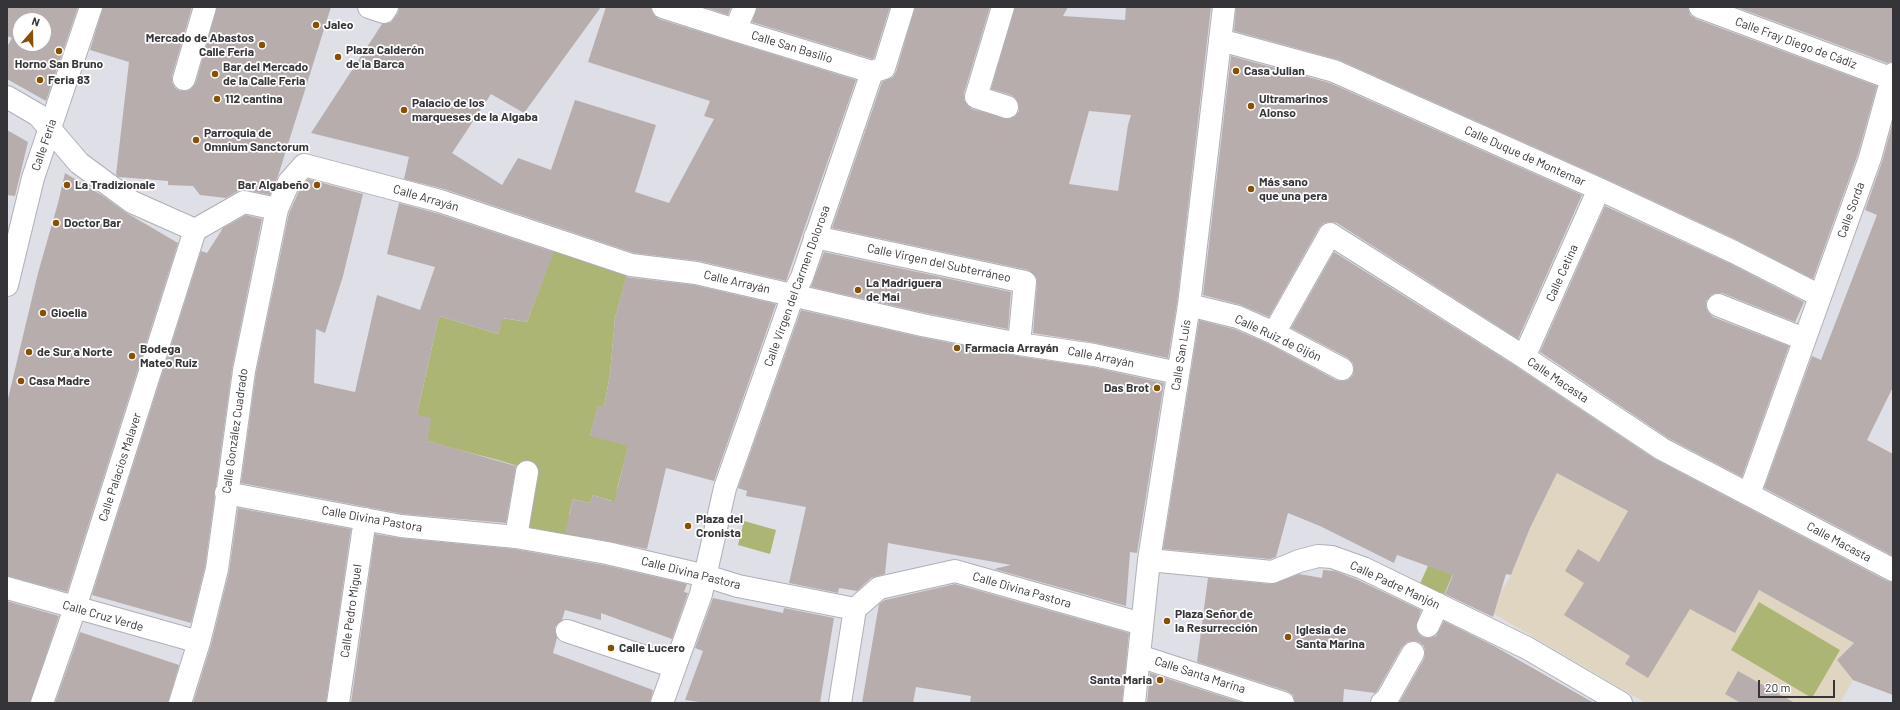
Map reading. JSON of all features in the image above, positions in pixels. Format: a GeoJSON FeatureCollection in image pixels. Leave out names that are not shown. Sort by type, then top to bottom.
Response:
{"type":"FeatureCollection","features":[{"type":"Feature","properties":{"kind":"street","name":"Calle Feria"},"geometry":{"type":"LineString","coordinates":[[7,285],[33,178],[91,7]]}},
{"type":"Feature","properties":{"kind":"street"},"geometry":{"type":"LineString","coordinates":[[184,79],[205,7]]}},
{"type":"Feature","properties":{"kind":"street"},"geometry":{"type":"LineString","coordinates":[[663,7],[735,30]]}},
{"type":"Feature","properties":{"kind":"street","name":"Calle San Basilio"},"geometry":{"type":"LineString","coordinates":[[745,7],[735,30],[872,72]]}},
{"type":"Feature","properties":{"kind":"street"},"geometry":{"type":"LineString","coordinates":[[872,72],[884,68],[903,7]]}},
{"type":"Feature","properties":{"kind":"street"},"geometry":{"type":"LineString","coordinates":[[1003,7],[976,97],[1007,106]]}},
{"type":"Feature","properties":{"kind":"street","name":"Calle San Luis"},"geometry":{"type":"LineString","coordinates":[[1134,703],[1149,560],[1189,305],[1224,7]]}},
{"type":"Feature","properties":{"kind":"street","name":"Calle Fray Diego de Cádiz"},"geometry":{"type":"LineString","coordinates":[[1700,7],[1892,77]]}},
{"type":"Feature","properties":{"kind":"street","name":"Calle Duque de Montemar"},"geometry":{"type":"LineString","coordinates":[[1220,40],[1334,71],[1599,189],[1734,252],[1820,296]]}},
{"type":"Feature","properties":{"kind":"street","name":"Calle Virgen del Carmen Dolorosa"},"geometry":{"type":"LineString","coordinates":[[662,703],[706,576],[724,488],[793,295],[802,277],[872,72]]}},
{"type":"Feature","properties":{"kind":"street","name":"Calle Sorda"},"geometry":{"type":"LineString","coordinates":[[1749,494],[1870,158],[1892,77]]}},
{"type":"Feature","properties":{"kind":"street"},"geometry":{"type":"LineString","coordinates":[[7,97],[38,115],[79,163],[132,202],[195,230],[244,202],[277,209]]}},
{"type":"Feature","properties":{"kind":"street","name":"Calle González Cuadrado"},"geometry":{"type":"LineString","coordinates":[[180,703],[199,642],[217,569],[226,493],[244,371],[277,209],[290,182],[304,165]]}},
{"type":"Feature","properties":{"kind":"street","name":"Calle Arrayán"},"geometry":{"type":"LineString","coordinates":[[304,165],[440,201],[631,265],[696,273],[922,326],[1019,344],[1094,355],[1178,373]]}},
{"type":"Feature","properties":{"kind":"street","name":"Calle Cetina"},"geometry":{"type":"LineString","coordinates":[[1524,357],[1599,189]]}},
{"type":"Feature","properties":{"kind":"street","name":"Calle Palacios Malaver"},"geometry":{"type":"LineString","coordinates":[[42,703],[75,608],[195,230]]}},
{"type":"Feature","properties":{"kind":"street","name":"Calle Macasta"},"geometry":{"type":"LineString","coordinates":[[1274,333],[1330,234],[1524,357],[1662,449],[1893,570]]}},
{"type":"Feature","properties":{"kind":"street","name":"Calle Virgen del Subterráneo"},"geometry":{"type":"LineString","coordinates":[[815,237],[1025,282],[1019,344]]}},
{"type":"Feature","properties":{"kind":"street","name":"Calle Ruiz de Gijón"},"geometry":{"type":"LineString","coordinates":[[1189,305],[1238,317],[1274,333],[1342,369]]}},
{"type":"Feature","properties":{"kind":"street"},"geometry":{"type":"LineString","coordinates":[[1718,305],[1804,339]]}},
{"type":"Feature","properties":{"kind":"street"},"geometry":{"type":"LineString","coordinates":[[516,538],[527,472]]}},
{"type":"Feature","properties":{"kind":"street","name":"Calle Divina Pastora"},"geometry":{"type":"LineString","coordinates":[[226,493],[401,526],[516,538],[607,553],[706,576],[738,586],[855,609],[879,588],[955,571],[1142,624]]}},
{"type":"Feature","properties":{"kind":"street","name":"Calle Pedro Miguel"},"geometry":{"type":"LineString","coordinates":[[338,703],[365,519]]}},
{"type":"Feature","properties":{"kind":"street","name":"Calle Padre Manjón"},"geometry":{"type":"LineString","coordinates":[[1149,560],[1272,572],[1299,561],[1318,556],[1332,557],[1363,568],[1527,648],[1621,703]]}},
{"type":"Feature","properties":{"kind":"street","name":"Calle Cruz Verde"},"geometry":{"type":"LineString","coordinates":[[7,588],[199,642]]}},
{"type":"Feature","properties":{"kind":"street"},"geometry":{"type":"LineString","coordinates":[[1428,626],[1438,604]]}},
{"type":"Feature","properties":{"kind":"street"},"geometry":{"type":"LineString","coordinates":[[840,703],[855,609]]}},
{"type":"Feature","properties":{"kind":"street"},"geometry":{"type":"LineString","coordinates":[[567,631],[675,667]]}},
{"type":"Feature","properties":{"kind":"street"},"geometry":{"type":"LineString","coordinates":[[1382,703],[1387,699],[1413,653]]}},
{"type":"Feature","properties":{"kind":"street","name":"Calle Santa Marina"},"geometry":{"type":"LineString","coordinates":[[1139,656],[1203,675],[1283,703]]}},
{"type":"Feature","properties":{"kind":"shaded area"},"geometry":{"type":"Polygon","coordinates":[[[1557,473],[1645,520],[1725,571],[1854,643],[1837,660],[1853,680],[1840,703],[1646,703],[1494,614],[1501,592],[1511,575],[1530,528],[1557,473]]]}},
{"type":"Feature","properties":{"kind":"green space"},"geometry":{"type":"Polygon","coordinates":[[[555,247],[628,271],[615,318],[610,374],[604,407],[598,406],[590,436],[631,436],[617,489],[623,491],[609,518],[612,501],[593,495],[590,503],[573,499],[569,515],[592,520],[587,542],[521,533],[523,468],[428,441],[417,414],[439,316],[498,334],[501,323],[496,317],[527,322],[555,247]]]}},
{"type":"Feature","properties":{"kind":"green space"},"geometry":{"type":"Polygon","coordinates":[[[744,521],[776,530],[770,554],[738,545],[744,521]]]}},
{"type":"Feature","properties":{"kind":"green space"},"geometry":{"type":"Polygon","coordinates":[[[1432,557],[1455,569],[1443,597],[1419,586],[1432,557]]]}},
{"type":"Feature","properties":{"kind":"green space"},"geometry":{"type":"Polygon","coordinates":[[[1759,602],[1840,650],[1812,698],[1731,650],[1759,602]]]}},
{"type":"Feature","properties":{"kind":"building"},"geometry":{"type":"Polygon","coordinates":[[[7,7],[78,7],[46,101],[7,79],[7,47],[12,38],[7,36],[7,7]]]}},
{"type":"Feature","properties":{"kind":"building"},"geometry":{"type":"Polygon","coordinates":[[[103,7],[192,7],[172,76],[172,82],[175,88],[181,91],[187,91],[192,88],[196,82],[217,7],[331,7],[278,176],[270,195],[246,190],[238,191],[226,198],[200,195],[193,186],[168,185],[168,181],[119,177],[116,175],[129,62],[90,50],[103,7]]]}},
{"type":"Feature","properties":{"kind":"building"},"geometry":{"type":"Polygon","coordinates":[[[399,7],[601,7],[524,113],[491,94],[452,153],[502,185],[518,158],[551,170],[575,100],[656,125],[635,192],[669,203],[714,119],[704,116],[710,101],[588,62],[606,7],[651,7],[654,15],[659,19],[856,80],[786,281],[699,261],[634,253],[444,189],[404,179],[409,157],[311,133],[382,24],[391,22],[398,13],[399,7]]]}},
{"type":"Feature","properties":{"kind":"building"},"geometry":{"type":"Polygon","coordinates":[[[704,7],[731,7],[728,15],[704,7]]]}},
{"type":"Feature","properties":{"kind":"building"},"geometry":{"type":"Polygon","coordinates":[[[757,7],[890,7],[874,58],[872,59],[752,22],[757,7]]]}},
{"type":"Feature","properties":{"kind":"building"},"geometry":{"type":"Polygon","coordinates":[[[915,7],[990,7],[964,93],[964,99],[967,105],[972,109],[1009,119],[1015,116],[1019,111],[1019,105],[1016,99],[1011,95],[991,89],[1015,7],[1068,7],[1063,16],[1125,20],[1126,7],[1211,7],[1177,303],[1168,358],[1096,343],[1033,333],[1037,283],[1036,277],[1028,270],[832,228],[882,82],[893,77],[896,72],[915,7]],[[1089,111],[1069,184],[1118,191],[1128,125],[1131,115],[1089,111]]]}},
{"type":"Feature","properties":{"kind":"building"},"geometry":{"type":"Polygon","coordinates":[[[1236,7],[1688,7],[1690,15],[1696,19],[1877,86],[1858,154],[1813,279],[1739,241],[1604,178],[1339,60],[1234,31],[1236,7]]]}},
{"type":"Feature","properties":{"kind":"building"},"geometry":{"type":"Polygon","coordinates":[[[1736,7],[1893,7],[1893,62],[1887,63],[1736,7]]]}},
{"type":"Feature","properties":{"kind":"building"},"geometry":{"type":"Polygon","coordinates":[[[1231,56],[1330,83],[1582,195],[1518,339],[1337,223],[1331,222],[1324,223],[1319,228],[1269,317],[1241,305],[1203,295],[1231,56]]]}},
{"type":"Feature","properties":{"kind":"building"},"geometry":{"type":"Polygon","coordinates":[[[1893,121],[1893,387],[1867,440],[1893,454],[1893,556],[1764,488],[1812,356],[1821,360],[1877,215],[1865,210],[1882,162],[1893,121]]]}},
{"type":"Feature","properties":{"kind":"building"},"geometry":{"type":"Polygon","coordinates":[[[7,130],[28,142],[15,196],[7,195],[7,130]]]}},
{"type":"Feature","properties":{"kind":"building"},"geometry":{"type":"Polygon","coordinates":[[[65,173],[103,196],[125,212],[178,243],[67,592],[7,576],[7,403],[38,273],[65,173]]]}},
{"type":"Feature","properties":{"kind":"building"},"geometry":{"type":"Polygon","coordinates":[[[308,179],[363,194],[343,276],[325,333],[316,329],[314,383],[355,392],[377,295],[420,310],[435,267],[387,254],[399,203],[436,213],[554,252],[527,322],[503,318],[498,334],[439,316],[417,414],[431,418],[428,441],[516,466],[506,523],[403,514],[241,483],[256,373],[289,213],[300,189],[308,179]]]}},
{"type":"Feature","properties":{"kind":"building"},"geometry":{"type":"Polygon","coordinates":[[[1605,206],[1729,263],[1804,302],[1795,322],[1722,293],[1711,295],[1706,301],[1708,312],[1713,317],[1789,346],[1742,477],[1668,438],[1540,352],[1605,206]]]}},
{"type":"Feature","properties":{"kind":"building"},"geometry":{"type":"Polygon","coordinates":[[[246,215],[262,219],[232,369],[205,567],[191,623],[92,595],[201,251],[207,253],[223,228],[246,215]]]}},
{"type":"Feature","properties":{"kind":"building"},"geometry":{"type":"Polygon","coordinates":[[[824,252],[1011,292],[1008,329],[925,313],[811,287],[824,252]]]}},
{"type":"Feature","properties":{"kind":"building"},"geometry":{"type":"Polygon","coordinates":[[[1334,252],[1517,367],[1655,459],[1887,581],[1893,582],[1893,695],[1853,680],[1837,660],[1854,643],[1759,590],[1735,633],[1690,609],[1648,678],[1625,664],[1630,656],[1564,615],[1584,583],[1565,571],[1578,549],[1599,562],[1628,511],[1557,473],[1530,528],[1511,575],[1506,574],[1493,617],[1445,594],[1453,575],[1397,555],[1394,563],[1320,526],[1288,513],[1276,557],[1270,559],[1163,549],[1199,320],[1234,329],[1269,344],[1336,380],[1348,380],[1353,375],[1354,369],[1353,363],[1348,358],[1291,328],[1334,252]]]}},
{"type":"Feature","properties":{"kind":"building"},"geometry":{"type":"Polygon","coordinates":[[[626,277],[694,285],[776,304],[714,481],[666,468],[647,549],[565,533],[573,499],[590,503],[593,495],[614,502],[628,446],[590,436],[598,405],[604,407],[610,374],[615,318],[626,277]]]}},
{"type":"Feature","properties":{"kind":"building"},"geometry":{"type":"Polygon","coordinates":[[[801,310],[920,337],[1017,356],[1092,367],[1164,383],[1137,553],[1130,552],[1126,606],[994,569],[1011,565],[888,543],[885,574],[871,578],[857,591],[839,588],[838,593],[789,583],[806,507],[746,496],[747,491],[738,488],[801,310]]]}},
{"type":"Feature","properties":{"kind":"building"},"geometry":{"type":"Polygon","coordinates":[[[238,508],[351,529],[326,703],[193,703],[211,645],[229,572],[238,508]]]}},
{"type":"Feature","properties":{"kind":"building"},"geometry":{"type":"Polygon","coordinates":[[[375,534],[400,538],[514,549],[604,565],[687,584],[684,592],[688,593],[672,639],[601,613],[601,620],[565,610],[562,620],[555,627],[557,638],[553,653],[653,690],[650,703],[351,703],[375,534]]]}},
{"type":"Feature","properties":{"kind":"building","name":"Iglesia de Santa Marina"},"geometry":{"type":"Polygon","coordinates":[[[1323,570],[1335,571],[1358,580],[1421,610],[1416,627],[1418,633],[1422,637],[1429,638],[1436,636],[1444,621],[1494,646],[1594,703],[1399,703],[1424,659],[1424,646],[1419,642],[1413,641],[1407,642],[1402,647],[1375,693],[1344,689],[1343,703],[1295,703],[1293,695],[1287,691],[1197,662],[1208,578],[1271,584],[1299,574],[1322,578],[1323,570]]]}},
{"type":"Feature","properties":{"kind":"building"},"geometry":{"type":"Polygon","coordinates":[[[955,584],[1129,633],[1122,703],[970,703],[971,696],[916,687],[913,703],[862,703],[879,604],[885,600],[955,584]]]}},
{"type":"Feature","properties":{"kind":"building"},"geometry":{"type":"Polygon","coordinates":[[[713,598],[783,613],[784,608],[834,618],[820,703],[706,703],[685,700],[703,651],[695,648],[713,598]]]}},
{"type":"Feature","properties":{"kind":"building"},"geometry":{"type":"Polygon","coordinates":[[[7,601],[59,616],[30,703],[7,703],[7,601]]]}},
{"type":"Feature","properties":{"kind":"building"},"geometry":{"type":"Polygon","coordinates":[[[80,632],[179,665],[168,703],[55,703],[80,632]]]}},
{"type":"Feature","properties":{"kind":"building"},"geometry":{"type":"Polygon","coordinates":[[[1738,671],[1795,703],[1741,703],[1725,694],[1738,671]]]}},
{"type":"Feature","properties":{"kind":"building"},"geometry":{"type":"Polygon","coordinates":[[[1150,673],[1243,703],[1147,703],[1150,673]]]}},
{"type":"Feature","properties":{"kind":"place","name":"Jaleo"},"geometry":{"type":"Point","coordinates":[316,25]}},
{"type":"Feature","properties":{"kind":"place","name":"Mercado de Abastos Calle Feria"},"geometry":{"type":"Point","coordinates":[262,45]}},
{"type":"Feature","properties":{"kind":"place","name":"Horno San Bruno"},"geometry":{"type":"Point","coordinates":[59,51]}},
{"type":"Feature","properties":{"kind":"place","name":"Plaza Calderón de la Barca"},"geometry":{"type":"Point","coordinates":[338,57]}},
{"type":"Feature","properties":{"kind":"place","name":"Casa Julian"},"geometry":{"type":"Point","coordinates":[1236,71]}},
{"type":"Feature","properties":{"kind":"place","name":"Bar del Mercado de la Calle Feria"},"geometry":{"type":"Point","coordinates":[215,74]}},
{"type":"Feature","properties":{"kind":"place","name":"Feria 83"},"geometry":{"type":"Point","coordinates":[40,80]}},
{"type":"Feature","properties":{"kind":"place","name":"112 cantina"},"geometry":{"type":"Point","coordinates":[217,99]}},
{"type":"Feature","properties":{"kind":"place","name":"Ultramarinos Alonso"},"geometry":{"type":"Point","coordinates":[1251,106]}},
{"type":"Feature","properties":{"kind":"place","name":"Palacio de los marqueses de la Algaba"},"geometry":{"type":"Point","coordinates":[404,110]}},
{"type":"Feature","properties":{"kind":"place","name":"Parroquia de Omnium Sanctorum"},"geometry":{"type":"Point","coordinates":[196,140]}},
{"type":"Feature","properties":{"kind":"place","name":"La Tradizionale"},"geometry":{"type":"Point","coordinates":[67,185]}},
{"type":"Feature","properties":{"kind":"place","name":"Bar Algabeño"},"geometry":{"type":"Point","coordinates":[317,185]}},
{"type":"Feature","properties":{"kind":"place","name":"Más sano que una pera"},"geometry":{"type":"Point","coordinates":[1251,189]}},
{"type":"Feature","properties":{"kind":"place","name":"Doctor Bar"},"geometry":{"type":"Point","coordinates":[56,223]}},
{"type":"Feature","properties":{"kind":"place","name":"La Madriguera de Mai"},"geometry":{"type":"Point","coordinates":[858,290]}},
{"type":"Feature","properties":{"kind":"place","name":"Gioelia"},"geometry":{"type":"Point","coordinates":[43,313]}},
{"type":"Feature","properties":{"kind":"place","name":"Farmacia Arrayán"},"geometry":{"type":"Point","coordinates":[957,348]}},
{"type":"Feature","properties":{"kind":"place","name":"de Sur a Norte"},"geometry":{"type":"Point","coordinates":[29,352]}},
{"type":"Feature","properties":{"kind":"place","name":"Bodega Mateo Ruiz"},"geometry":{"type":"Point","coordinates":[132,356]}},
{"type":"Feature","properties":{"kind":"place","name":"Casa Madre"},"geometry":{"type":"Point","coordinates":[21,381]}},
{"type":"Feature","properties":{"kind":"place","name":"Das Brot"},"geometry":{"type":"Point","coordinates":[1157,388]}},
{"type":"Feature","properties":{"kind":"place","name":"Plaza del Cronista"},"geometry":{"type":"Point","coordinates":[688,526]}},
{"type":"Feature","properties":{"kind":"place","name":"Plaza Señor de la Resurrección"},"geometry":{"type":"Point","coordinates":[1167,621]}},
{"type":"Feature","properties":{"kind":"place","name":"Iglesia de Santa Marina"},"geometry":{"type":"Point","coordinates":[1288,637]}},
{"type":"Feature","properties":{"kind":"place","name":"Calle Lucero"},"geometry":{"type":"Point","coordinates":[611,648]}},
{"type":"Feature","properties":{"kind":"place","name":"Santa Maria"},"geometry":{"type":"Point","coordinates":[1160,680]}}]}
